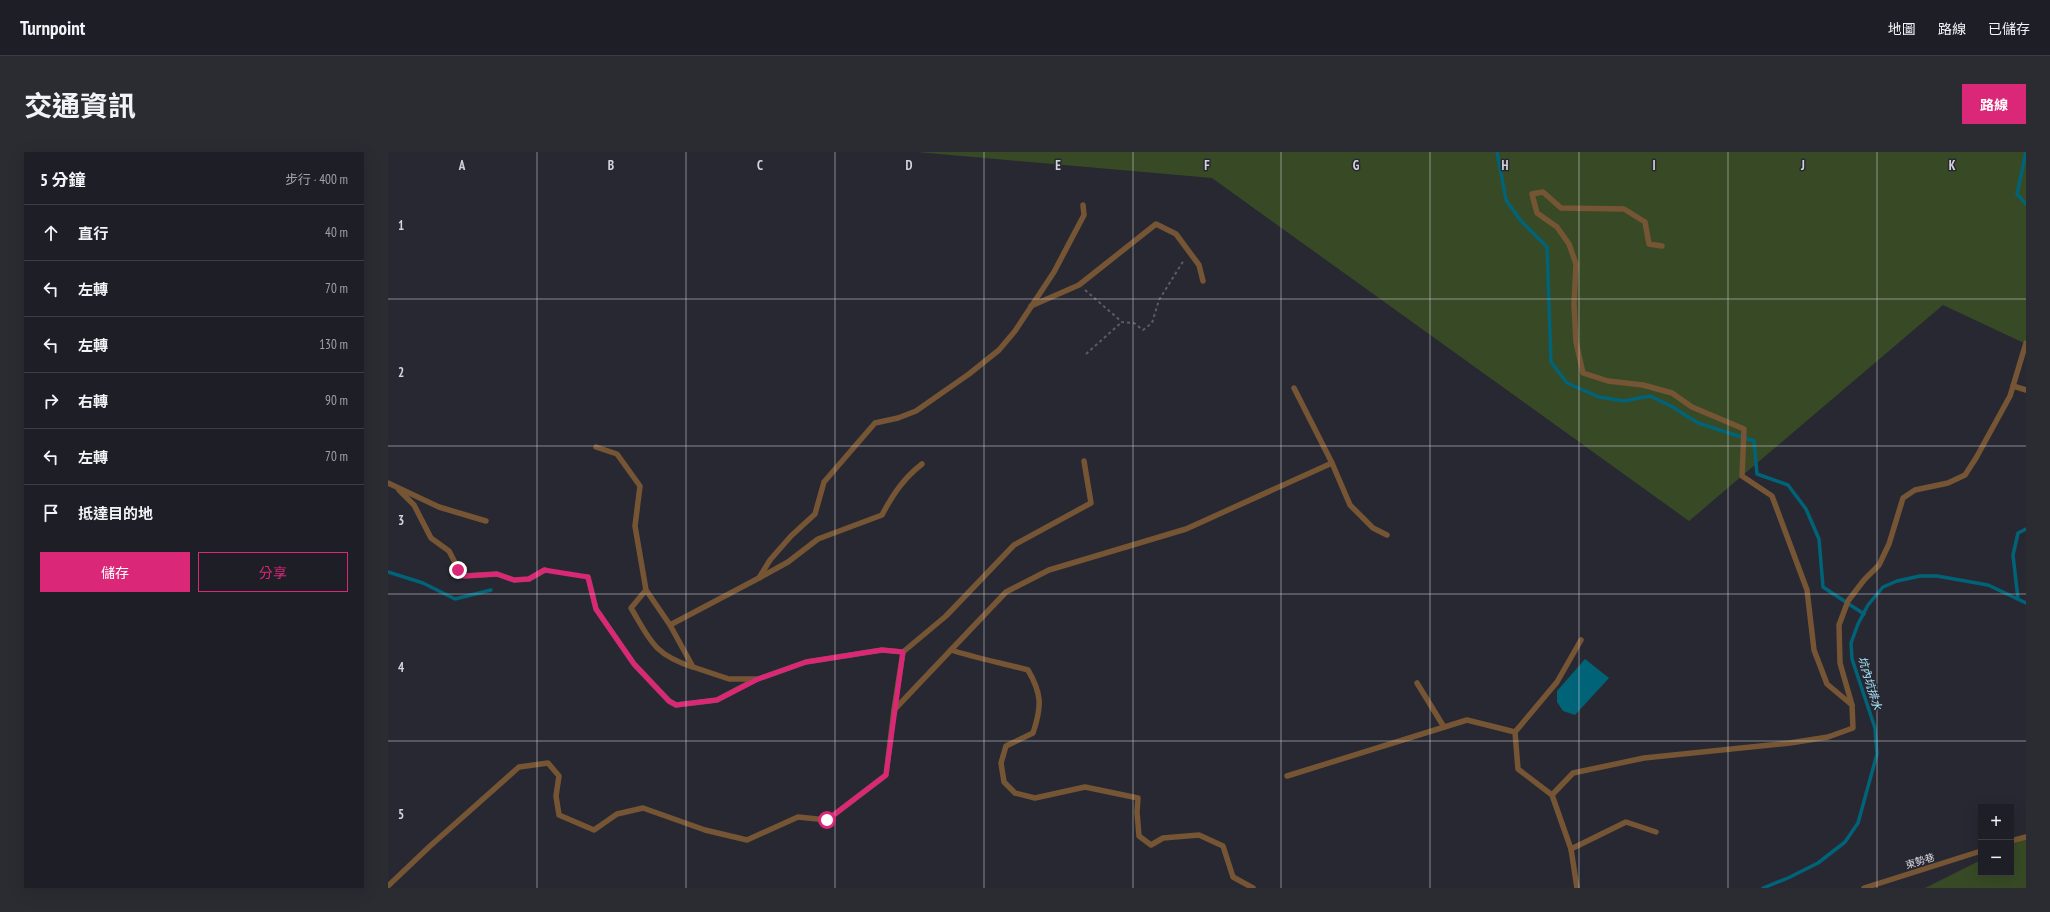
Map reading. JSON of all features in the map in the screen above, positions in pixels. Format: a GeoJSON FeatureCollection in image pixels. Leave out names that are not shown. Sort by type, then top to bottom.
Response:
{"type":"FeatureCollection","features":[{"type":"Feature","properties":{"kind":"lane"},"geometry":{"type":"LineString","coordinates":[[1662,246],[1649,244],[1645,222],[1624,209],[1561,208],[1543,192],[1532,194],[1537,213],[1557,227],[1568,244],[1576,264],[1574,304],[1576,342],[1583,373],[1608,381],[1643,385],[1672,393],[1692,407],[1744,429],[1742,476],[1772,496],[1807,590],[1814,650],[1827,684],[1852,705]]}},
{"type":"Feature","properties":{"kind":"lane"},"geometry":{"type":"LineString","coordinates":[[759,578],[770,560],[791,536],[815,514],[824,482],[874,423],[898,418],[916,411],[969,374],[999,350],[1015,331],[1054,272],[1084,215],[1083,205]]}},
{"type":"Feature","properties":{"kind":"lane"},"geometry":{"type":"LineString","coordinates":[[1031,306],[1080,285],[1156,224],[1176,234],[1199,265],[1203,281]]}},
{"type":"Feature","properties":{"kind":"lane"},"geometry":{"type":"LineString","coordinates":[[1552,795],[1573,773],[1644,758],[1790,743],[1828,737],[1853,728],[1852,705],[1840,663],[1839,625],[1848,601],[1864,580],[1879,565],[1889,544],[1903,498],[1915,490],[1948,483],[1965,475],[2010,396],[2026,343]]}},
{"type":"Feature","properties":{"kind":"lane"},"geometry":{"type":"LineString","coordinates":[[2013,386],[2026,390]]}},
{"type":"Feature","properties":{"kind":"lane"},"geometry":{"type":"LineString","coordinates":[[1294,388],[1332,463],[1350,505],[1373,528],[1387,535]]}},
{"type":"Feature","properties":{"kind":"lane"},"geometry":{"type":"LineString","coordinates":[[596,447],[617,454],[640,486],[635,526],[646,590],[670,625],[692,667]]}},
{"type":"Feature","properties":{"kind":"lane"},"geometry":{"type":"LineString","coordinates":[[388,886],[429,847],[520,767],[548,763],[559,776],[556,796],[559,815],[594,830],[617,814],[643,808],[706,830],[747,840],[798,817],[827,820],[886,775],[903,652],[946,616],[1014,545],[1091,503],[1084,461]]}},
{"type":"Feature","properties":{"kind":"lane"},"geometry":{"type":"LineString","coordinates":[[894,710],[1006,592],[1049,570],[1186,529],[1332,463]]}},
{"type":"Feature","properties":{"kind":"lane"},"geometry":{"type":"LineString","coordinates":[[670,625],[788,562],[818,539],[882,515],[890,500],[906,477],[922,464]]}},
{"type":"Feature","properties":{"kind":"lane"},"geometry":{"type":"LineString","coordinates":[[388,483],[399,490],[438,506],[486,522]]}},
{"type":"Feature","properties":{"kind":"lane"},"geometry":{"type":"LineString","coordinates":[[399,490],[414,505],[431,538],[449,551],[458,570],[464,576],[497,574],[514,580],[529,579],[544,570]]}},
{"type":"Feature","properties":{"kind":"lane"},"geometry":{"type":"LineString","coordinates":[[588,577],[596,609],[634,664],[669,701],[676,705],[717,700],[758,679],[806,662],[882,650],[903,652]]}},
{"type":"Feature","properties":{"kind":"lane"},"geometry":{"type":"LineString","coordinates":[[646,590],[631,608],[654,646],[674,662],[729,679],[758,679]]}},
{"type":"Feature","properties":{"kind":"lane"},"geometry":{"type":"LineString","coordinates":[[1576,888],[1571,849],[1552,795],[1518,769],[1515,732],[1557,682],[1581,640]]}},
{"type":"Feature","properties":{"kind":"lane"},"geometry":{"type":"LineString","coordinates":[[951,650],[979,659],[997,661],[1028,670],[1037,686],[1040,712],[1033,733],[1006,746],[1001,763],[1004,782],[1015,794],[1035,798],[1085,787],[1138,798],[1137,812],[1139,836],[1151,845],[1163,838],[1199,834],[1223,846],[1233,877],[1253,888]]}},
{"type":"Feature","properties":{"kind":"lane"},"geometry":{"type":"LineString","coordinates":[[1417,683],[1444,727]]}},
{"type":"Feature","properties":{"kind":"lane"},"geometry":{"type":"LineString","coordinates":[[1287,776],[1467,720],[1515,732]]}},
{"type":"Feature","properties":{"kind":"lane"},"geometry":{"type":"LineString","coordinates":[[1571,849],[1626,822],[1656,832]]}},
{"type":"Feature","properties":{"kind":"lane"},"geometry":{"type":"LineString","coordinates":[[2014,840],[2026,837]]}},
{"type":"Feature","properties":{"kind":"lane","name":"東勢巷"},"geometry":{"type":"LineString","coordinates":[[1864,888],[1978,852]]}},
{"type":"Feature","properties":{"kind":"path"},"geometry":{"type":"LineString","coordinates":[[1080,285],[1122,322],[1134,324],[1143,330],[1152,323],[1159,300],[1190,252]]}},
{"type":"Feature","properties":{"kind":"path"},"geometry":{"type":"LineString","coordinates":[[1086,354],[1122,322]]}},
{"type":"Feature","properties":{"kind":"path"},"geometry":{"type":"LineString","coordinates":[[544,570],[588,577]]}},
{"type":"Feature","properties":{"kind":"green space"},"geometry":{"type":"Polygon","coordinates":[[[917,152],[2026,152],[2026,344],[1943,305],[1689,521],[1212,178],[917,152]]]}},
{"type":"Feature","properties":{"kind":"green space"},"geometry":{"type":"Polygon","coordinates":[[[2026,838],[2026,888],[1925,888],[1978,862],[1978,876],[2014,876],[2014,844],[2026,838]]]}},
{"type":"Feature","properties":{"kind":"water"},"geometry":{"type":"Polygon","coordinates":[[[1585,659],[1609,678],[1575,715],[1563,711],[1557,702],[1557,691],[1585,659]]]}},
{"type":"Feature","properties":{"kind":"waterway"},"geometry":{"type":"LineString","coordinates":[[1497,152],[1506,200],[1521,221],[1547,247],[1551,362],[1567,383],[1599,397],[1624,401],[1650,396],[1671,406],[1698,423],[1754,441],[1757,474],[1788,485],[1806,509],[1819,539],[1823,587],[1864,614]]}},
{"type":"Feature","properties":{"kind":"waterway"},"geometry":{"type":"LineString","coordinates":[[2026,152],[2017,194],[2026,204]]}},
{"type":"Feature","properties":{"kind":"waterway"},"geometry":{"type":"LineString","coordinates":[[2018,599],[2013,555],[2018,533],[2026,529]]}},
{"type":"Feature","properties":{"kind":"waterway"},"geometry":{"type":"LineString","coordinates":[[388,572],[423,583],[455,599],[491,590]]}},
{"type":"Feature","properties":{"kind":"waterway","name":"坑內坑排水"},"geometry":{"type":"LineString","coordinates":[[1763,888],[1788,878],[1818,863],[1845,842],[1858,823],[1877,754],[1875,728],[1852,659],[1851,643],[1858,624],[1868,605],[1883,587],[1897,581],[1920,576],[1937,576],[1988,585],[2026,603]]}},
{"type":"Feature","properties":{"kind":"route"},"geometry":{"type":"LineString","coordinates":[[458,570],[464,576],[497,574],[514,580],[529,579],[544,570],[567,575],[588,577],[596,609],[634,664],[669,701],[676,705],[717,700],[758,679],[806,662],[846,657],[882,650],[903,652],[886,775],[827,820]]}}]}
